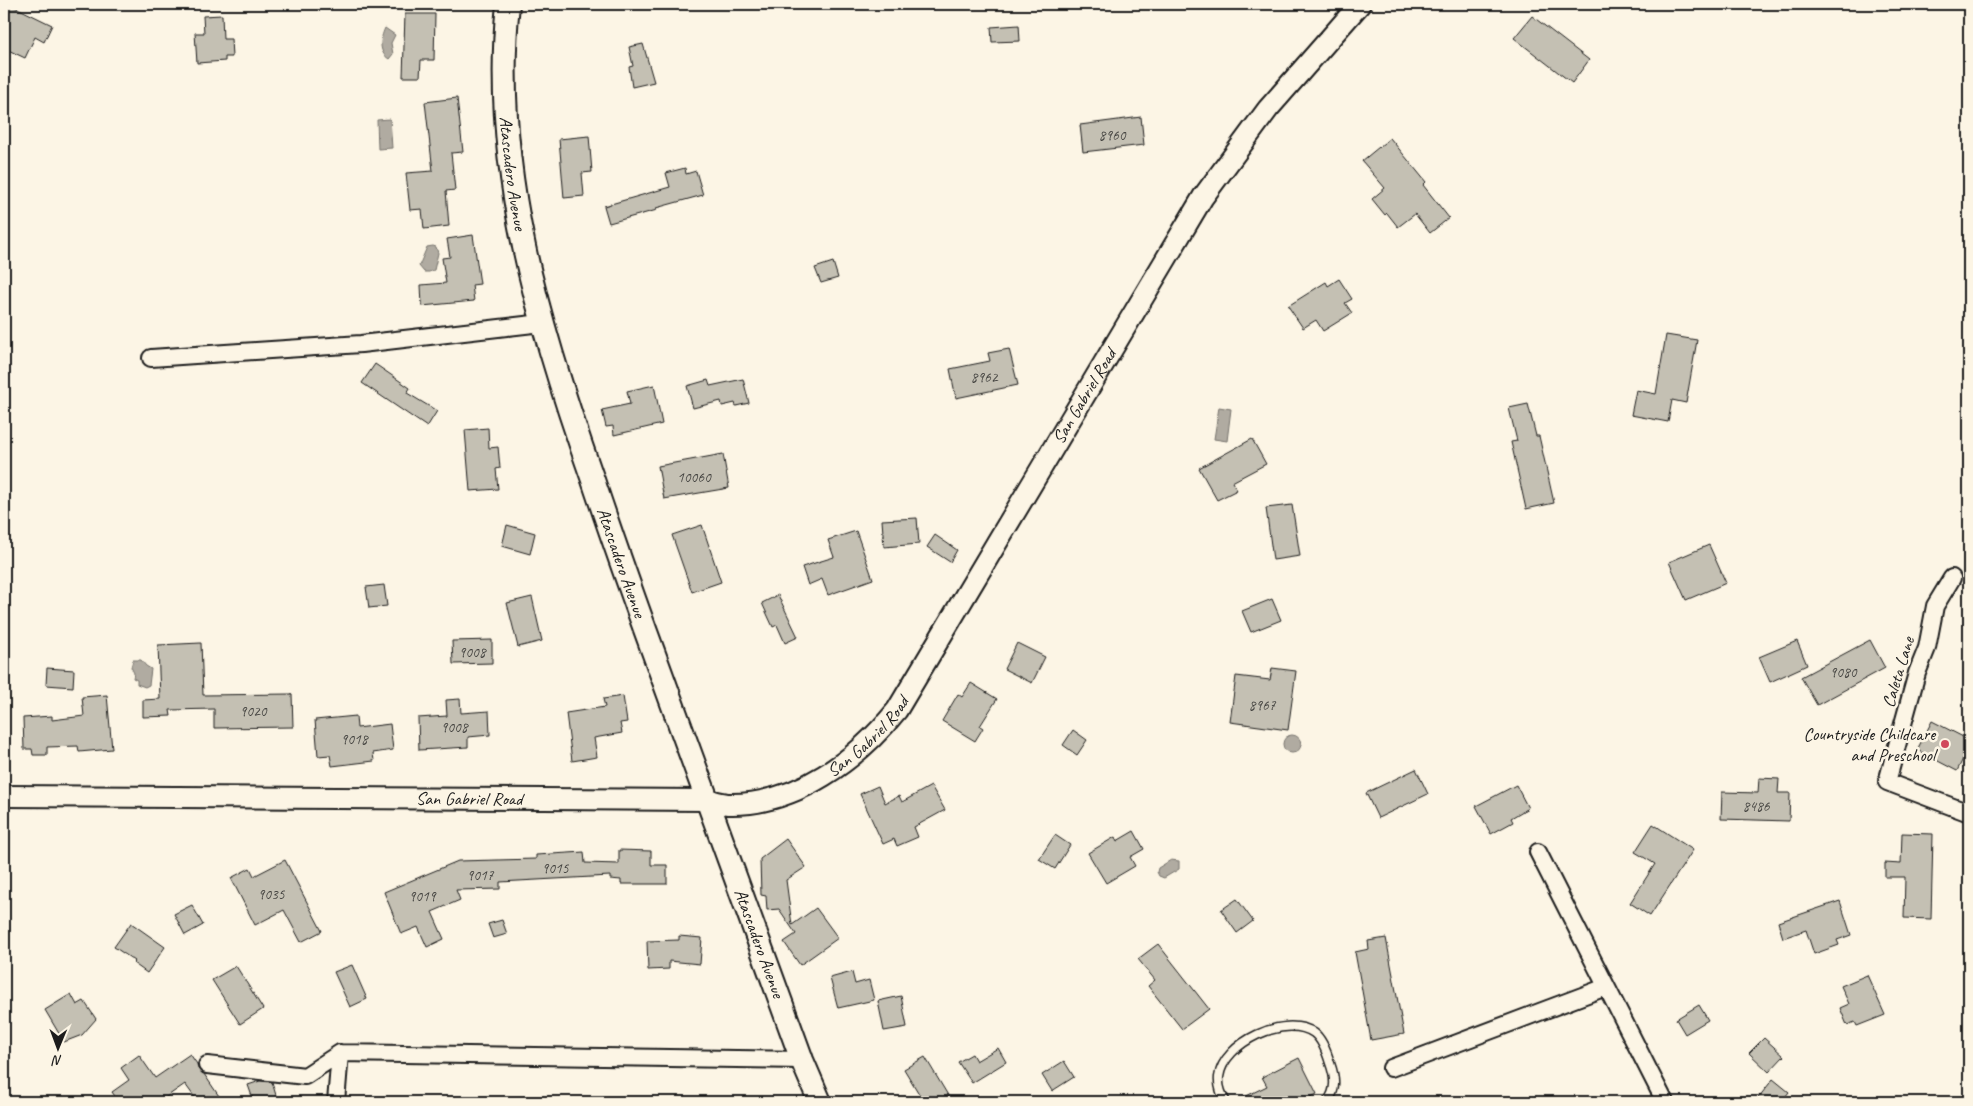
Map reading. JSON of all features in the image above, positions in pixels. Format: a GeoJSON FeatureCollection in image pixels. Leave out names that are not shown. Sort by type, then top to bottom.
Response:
{"type":"FeatureCollection","features":[{"type":"Feature","properties":{"kind":"main road","name":"Atascadero Avenue"},"geometry":{"type":"LineString","coordinates":[[508,4],[504,92],[508,159],[518,226],[542,323],[568,410],[707,800],[802,1060],[820,1102]]}},
{"type":"Feature","properties":{"kind":"street","name":"San Gabriel Road"},"geometry":{"type":"LineString","coordinates":[[4,796],[707,800],[730,804],[765,800],[822,777],[850,758],[884,726],[908,693],[1203,197],[1268,109],[1360,4]]}},
{"type":"Feature","properties":{"kind":"street"},"geometry":{"type":"LineString","coordinates":[[151,358],[361,344],[542,323]]}},
{"type":"Feature","properties":{"kind":"street","name":"Caleta Lane"},"geometry":{"type":"LineString","coordinates":[[1952,578],[1935,606],[1927,648],[1917,673],[1887,782],[1969,813]]}},
{"type":"Feature","properties":{"kind":"street"},"geometry":{"type":"LineString","coordinates":[[1538,852],[1665,1102]]}},
{"type":"Feature","properties":{"kind":"street"},"geometry":{"type":"LineString","coordinates":[[1391,1068],[1606,987]]}},
{"type":"Feature","properties":{"kind":"street"},"geometry":{"type":"LineString","coordinates":[[207,1066],[305,1076],[340,1053],[802,1060]]}},
{"type":"Feature","properties":{"kind":"street"},"geometry":{"type":"LineString","coordinates":[[336,1102],[340,1053]]}},
{"type":"Feature","properties":{"kind":"lane"},"geometry":{"type":"LineString","coordinates":[[1226,1102],[1220,1090],[1219,1076],[1224,1063],[1235,1050],[1260,1033],[1287,1027],[1300,1027],[1314,1034],[1322,1043],[1334,1072],[1335,1087],[1327,1102]]}},
{"type":"Feature","properties":{"kind":"shaded area"},"geometry":{"type":"Polygon","coordinates":[[[385,28],[395,35],[391,43],[393,54],[389,59],[383,53],[381,45],[385,28]]]}},
{"type":"Feature","properties":{"kind":"shaded area"},"geometry":{"type":"Polygon","coordinates":[[[390,119],[392,148],[378,149],[377,120],[390,119]]]}},
{"type":"Feature","properties":{"kind":"shaded area"},"geometry":{"type":"Polygon","coordinates":[[[427,247],[436,247],[438,253],[434,270],[424,272],[419,266],[427,247]]]}},
{"type":"Feature","properties":{"kind":"shaded area"},"geometry":{"type":"Polygon","coordinates":[[[1219,407],[1231,409],[1227,441],[1214,439],[1219,407]]]}},
{"type":"Feature","properties":{"kind":"shaded area"},"geometry":{"type":"Polygon","coordinates":[[[133,660],[141,660],[151,669],[149,685],[145,687],[137,684],[137,680],[133,678],[134,673],[131,667],[133,660]]]}},
{"type":"Feature","properties":{"kind":"shaded area"},"geometry":{"type":"Polygon","coordinates":[[[1288,735],[1296,735],[1301,740],[1299,751],[1288,753],[1283,748],[1283,740],[1288,735]]]}},
{"type":"Feature","properties":{"kind":"shaded area"},"geometry":{"type":"Polygon","coordinates":[[[1171,860],[1179,861],[1179,869],[1164,878],[1159,876],[1158,868],[1171,860]]]}},
{"type":"Feature","properties":{"kind":"building"},"geometry":{"type":"Polygon","coordinates":[[[4,4],[9,4],[52,25],[44,42],[35,37],[25,58],[4,48],[4,4]]]}},
{"type":"Feature","properties":{"kind":"building"},"geometry":{"type":"Polygon","coordinates":[[[405,14],[435,14],[434,60],[421,60],[420,77],[403,77],[405,14]]]}},
{"type":"Feature","properties":{"kind":"building"},"geometry":{"type":"Polygon","coordinates":[[[222,15],[223,39],[231,39],[232,57],[225,57],[225,61],[197,63],[195,33],[204,33],[203,16],[222,15]]]}},
{"type":"Feature","properties":{"kind":"building"},"geometry":{"type":"Polygon","coordinates":[[[1532,16],[1589,60],[1572,83],[1514,38],[1532,16]]]}},
{"type":"Feature","properties":{"kind":"building"},"geometry":{"type":"Polygon","coordinates":[[[1019,25],[1020,41],[992,42],[991,27],[1019,25]]]}},
{"type":"Feature","properties":{"kind":"building"},"geometry":{"type":"Polygon","coordinates":[[[643,44],[654,82],[632,87],[629,67],[633,66],[629,47],[643,44]]]}},
{"type":"Feature","properties":{"kind":"building"},"geometry":{"type":"Polygon","coordinates":[[[457,98],[463,152],[451,153],[455,190],[446,191],[449,226],[424,229],[422,209],[410,210],[406,173],[433,171],[425,102],[457,98]]]}},
{"type":"Feature","properties":{"kind":"building"},"geometry":{"type":"Polygon","coordinates":[[[1141,117],[1144,145],[1083,152],[1080,125],[1141,117]]]}},
{"type":"Feature","properties":{"kind":"building"},"geometry":{"type":"Polygon","coordinates":[[[589,136],[592,172],[582,173],[584,196],[564,198],[559,139],[589,136]]]}},
{"type":"Feature","properties":{"kind":"building"},"geometry":{"type":"Polygon","coordinates":[[[1390,138],[1426,182],[1423,185],[1449,218],[1430,233],[1415,214],[1398,227],[1372,199],[1385,188],[1362,161],[1390,138]]]}},
{"type":"Feature","properties":{"kind":"building"},"geometry":{"type":"Polygon","coordinates":[[[685,168],[686,174],[696,171],[703,195],[609,223],[604,206],[670,187],[666,173],[685,168]]]}},
{"type":"Feature","properties":{"kind":"building"},"geometry":{"type":"Polygon","coordinates":[[[473,235],[480,284],[472,285],[474,301],[422,306],[421,285],[446,283],[442,258],[450,257],[447,239],[473,235]]]}},
{"type":"Feature","properties":{"kind":"building"},"geometry":{"type":"Polygon","coordinates":[[[833,262],[838,278],[821,283],[815,268],[833,262]]]}},
{"type":"Feature","properties":{"kind":"building"},"geometry":{"type":"Polygon","coordinates":[[[1339,279],[1352,299],[1345,303],[1352,313],[1323,331],[1316,320],[1303,328],[1288,306],[1326,282],[1328,286],[1339,279]]]}},
{"type":"Feature","properties":{"kind":"building"},"geometry":{"type":"Polygon","coordinates":[[[1666,335],[1697,340],[1686,403],[1672,400],[1668,422],[1631,415],[1636,390],[1656,394],[1666,335]]]}},
{"type":"Feature","properties":{"kind":"building"},"geometry":{"type":"Polygon","coordinates":[[[1009,349],[1018,385],[956,398],[950,369],[990,361],[988,353],[1009,349]]]}},
{"type":"Feature","properties":{"kind":"building"},"geometry":{"type":"Polygon","coordinates":[[[375,364],[410,388],[407,393],[437,411],[427,427],[362,383],[375,364]]]}},
{"type":"Feature","properties":{"kind":"building"},"geometry":{"type":"Polygon","coordinates":[[[743,379],[749,403],[736,406],[735,403],[722,406],[721,401],[693,408],[687,386],[708,380],[710,386],[743,379]]]}},
{"type":"Feature","properties":{"kind":"building"},"geometry":{"type":"Polygon","coordinates":[[[654,385],[662,424],[614,435],[613,426],[606,427],[602,410],[630,404],[627,391],[654,385]]]}},
{"type":"Feature","properties":{"kind":"building"},"geometry":{"type":"Polygon","coordinates":[[[1528,404],[1536,436],[1539,436],[1554,503],[1526,509],[1511,442],[1517,441],[1509,408],[1528,404]]]}},
{"type":"Feature","properties":{"kind":"building"},"geometry":{"type":"Polygon","coordinates":[[[488,428],[489,448],[498,447],[500,468],[496,469],[498,489],[470,491],[465,430],[488,428]]]}},
{"type":"Feature","properties":{"kind":"building"},"geometry":{"type":"Polygon","coordinates":[[[1252,439],[1266,464],[1232,482],[1237,490],[1217,500],[1199,468],[1252,439]]]}},
{"type":"Feature","properties":{"kind":"building"},"geometry":{"type":"Polygon","coordinates":[[[723,454],[729,488],[664,499],[658,466],[723,454]]]}},
{"type":"Feature","properties":{"kind":"building"},"geometry":{"type":"Polygon","coordinates":[[[1292,505],[1300,556],[1273,560],[1266,508],[1292,505]]]}},
{"type":"Feature","properties":{"kind":"building"},"geometry":{"type":"Polygon","coordinates":[[[917,518],[919,544],[884,547],[882,520],[917,518]]]}},
{"type":"Feature","properties":{"kind":"building"},"geometry":{"type":"Polygon","coordinates":[[[507,525],[535,533],[530,554],[502,546],[507,525]]]}},
{"type":"Feature","properties":{"kind":"building"},"geometry":{"type":"Polygon","coordinates":[[[702,525],[721,582],[692,592],[672,535],[702,525]]]}},
{"type":"Feature","properties":{"kind":"building"},"geometry":{"type":"Polygon","coordinates":[[[856,531],[873,579],[828,595],[822,579],[808,585],[802,567],[834,557],[828,540],[856,531]]]}},
{"type":"Feature","properties":{"kind":"building"},"geometry":{"type":"Polygon","coordinates":[[[935,535],[957,550],[950,562],[927,547],[935,535]]]}},
{"type":"Feature","properties":{"kind":"building"},"geometry":{"type":"Polygon","coordinates":[[[1709,545],[1726,583],[1686,600],[1669,562],[1709,545]]]}},
{"type":"Feature","properties":{"kind":"building"},"geometry":{"type":"Polygon","coordinates":[[[384,585],[387,606],[369,608],[366,587],[384,585]]]}},
{"type":"Feature","properties":{"kind":"building"},"geometry":{"type":"Polygon","coordinates":[[[778,595],[798,637],[785,643],[777,625],[773,627],[762,603],[778,595]]]}},
{"type":"Feature","properties":{"kind":"building"},"geometry":{"type":"Polygon","coordinates":[[[532,597],[542,641],[518,647],[507,603],[532,597]]]}},
{"type":"Feature","properties":{"kind":"building"},"geometry":{"type":"Polygon","coordinates":[[[1272,599],[1281,620],[1251,632],[1242,611],[1272,599]]]}},
{"type":"Feature","properties":{"kind":"building"},"geometry":{"type":"Polygon","coordinates":[[[492,640],[492,663],[453,664],[452,641],[492,640]]]}},
{"type":"Feature","properties":{"kind":"building"},"geometry":{"type":"Polygon","coordinates":[[[1870,640],[1885,668],[1817,705],[1801,677],[1870,640]]]}},
{"type":"Feature","properties":{"kind":"building"},"geometry":{"type":"Polygon","coordinates":[[[1797,641],[1807,665],[1770,682],[1759,657],[1797,641]]]}},
{"type":"Feature","properties":{"kind":"building"},"geometry":{"type":"Polygon","coordinates":[[[201,643],[203,695],[292,694],[293,727],[214,728],[214,709],[170,710],[171,716],[143,717],[143,700],[160,699],[158,645],[201,643]]]}},
{"type":"Feature","properties":{"kind":"building"},"geometry":{"type":"Polygon","coordinates":[[[1017,643],[1045,657],[1032,683],[1004,669],[1017,643]]]}},
{"type":"Feature","properties":{"kind":"building"},"geometry":{"type":"Polygon","coordinates":[[[47,668],[74,670],[73,687],[46,685],[47,668]]]}},
{"type":"Feature","properties":{"kind":"building"},"geometry":{"type":"Polygon","coordinates":[[[1272,668],[1296,671],[1288,730],[1230,722],[1236,676],[1270,680],[1272,668]]]}},
{"type":"Feature","properties":{"kind":"building"},"geometry":{"type":"Polygon","coordinates":[[[971,683],[997,699],[980,726],[983,728],[975,741],[942,721],[958,694],[962,697],[971,683]]]}},
{"type":"Feature","properties":{"kind":"building"},"geometry":{"type":"Polygon","coordinates":[[[107,695],[112,749],[79,752],[78,746],[47,747],[47,755],[33,755],[32,749],[24,749],[23,718],[52,716],[52,720],[84,716],[82,697],[107,695]]]}},
{"type":"Feature","properties":{"kind":"building"},"geometry":{"type":"Polygon","coordinates":[[[623,696],[627,722],[620,723],[622,733],[594,738],[597,757],[572,761],[566,713],[605,707],[603,699],[623,696]]]}},
{"type":"Feature","properties":{"kind":"building"},"geometry":{"type":"Polygon","coordinates":[[[460,699],[461,713],[489,711],[490,735],[468,737],[468,747],[419,750],[418,718],[447,716],[446,700],[460,699]]]}},
{"type":"Feature","properties":{"kind":"building"},"geometry":{"type":"Polygon","coordinates":[[[356,716],[357,728],[390,724],[393,750],[373,753],[374,761],[332,766],[330,755],[318,756],[315,720],[356,716]]]}},
{"type":"Feature","properties":{"kind":"building","name":"Countryside Childcare and Preschool"},"geometry":{"type":"Polygon","coordinates":[[[1932,721],[1969,740],[1969,747],[1957,771],[1917,750],[1932,721]]]}},
{"type":"Feature","properties":{"kind":"building"},"geometry":{"type":"Polygon","coordinates":[[[1073,730],[1087,740],[1077,755],[1063,745],[1073,730]]]}},
{"type":"Feature","properties":{"kind":"building"},"geometry":{"type":"Polygon","coordinates":[[[1416,769],[1428,794],[1378,818],[1366,793],[1416,769]]]}},
{"type":"Feature","properties":{"kind":"building"},"geometry":{"type":"Polygon","coordinates":[[[1759,778],[1779,779],[1778,793],[1790,793],[1789,821],[1721,819],[1722,792],[1758,793],[1759,778]]]}},
{"type":"Feature","properties":{"kind":"building"},"geometry":{"type":"Polygon","coordinates":[[[1516,785],[1528,808],[1511,818],[1513,822],[1491,834],[1476,806],[1516,785]]]}},
{"type":"Feature","properties":{"kind":"building"},"geometry":{"type":"Polygon","coordinates":[[[878,786],[885,803],[899,796],[902,802],[931,786],[945,810],[914,827],[918,837],[897,846],[894,839],[883,844],[860,794],[878,786]]]}},
{"type":"Feature","properties":{"kind":"building"},"geometry":{"type":"Polygon","coordinates":[[[1653,824],[1693,850],[1650,916],[1630,903],[1655,864],[1635,852],[1653,824]]]}},
{"type":"Feature","properties":{"kind":"building"},"geometry":{"type":"Polygon","coordinates":[[[1134,831],[1144,849],[1130,857],[1135,866],[1106,883],[1088,853],[1115,837],[1117,841],[1134,831]]]}},
{"type":"Feature","properties":{"kind":"building"},"geometry":{"type":"Polygon","coordinates":[[[1902,833],[1933,834],[1931,919],[1904,918],[1905,877],[1885,877],[1885,863],[1901,864],[1902,833]]]}},
{"type":"Feature","properties":{"kind":"building"},"geometry":{"type":"Polygon","coordinates":[[[1055,835],[1070,845],[1055,869],[1039,859],[1055,835]]]}},
{"type":"Feature","properties":{"kind":"building"},"geometry":{"type":"Polygon","coordinates":[[[786,839],[806,867],[786,880],[792,925],[816,908],[838,938],[800,965],[784,942],[796,934],[779,909],[767,910],[766,896],[761,895],[760,859],[786,839]]]}},
{"type":"Feature","properties":{"kind":"building"},"geometry":{"type":"Polygon","coordinates":[[[619,850],[651,851],[651,865],[667,865],[667,884],[621,884],[621,880],[610,879],[610,876],[500,882],[500,889],[456,890],[460,900],[432,912],[444,939],[427,947],[418,927],[401,934],[384,892],[458,861],[536,859],[536,855],[584,852],[585,863],[619,864],[619,850]]]}},
{"type":"Feature","properties":{"kind":"building"},"geometry":{"type":"Polygon","coordinates":[[[285,860],[322,931],[301,942],[284,910],[255,925],[231,878],[250,868],[254,876],[285,860]]]}},
{"type":"Feature","properties":{"kind":"building"},"geometry":{"type":"Polygon","coordinates":[[[1237,899],[1253,921],[1237,933],[1221,910],[1237,899]]]}},
{"type":"Feature","properties":{"kind":"building"},"geometry":{"type":"Polygon","coordinates":[[[1840,901],[1851,935],[1837,940],[1839,945],[1814,954],[1806,930],[1783,938],[1778,922],[1840,901]]]}},
{"type":"Feature","properties":{"kind":"building"},"geometry":{"type":"Polygon","coordinates":[[[192,905],[203,925],[185,935],[174,914],[192,905]]]}},
{"type":"Feature","properties":{"kind":"building"},"geometry":{"type":"Polygon","coordinates":[[[502,920],[507,934],[493,938],[488,924],[502,920]]]}},
{"type":"Feature","properties":{"kind":"building"},"geometry":{"type":"Polygon","coordinates":[[[131,923],[165,947],[147,973],[133,963],[135,961],[114,947],[131,923]]]}},
{"type":"Feature","properties":{"kind":"building"},"geometry":{"type":"Polygon","coordinates":[[[679,936],[702,938],[700,964],[669,961],[669,969],[648,970],[647,941],[679,940],[679,936]]]}},
{"type":"Feature","properties":{"kind":"building"},"geometry":{"type":"Polygon","coordinates":[[[1386,938],[1404,1034],[1371,1040],[1355,952],[1369,949],[1368,941],[1386,938]]]}},
{"type":"Feature","properties":{"kind":"building"},"geometry":{"type":"Polygon","coordinates":[[[1158,944],[1209,1009],[1182,1029],[1148,986],[1155,980],[1138,959],[1158,944]]]}},
{"type":"Feature","properties":{"kind":"building"},"geometry":{"type":"Polygon","coordinates":[[[352,965],[367,999],[350,1007],[334,972],[352,965]]]}},
{"type":"Feature","properties":{"kind":"building"},"geometry":{"type":"Polygon","coordinates":[[[236,966],[263,1009],[240,1024],[212,980],[236,966]]]}},
{"type":"Feature","properties":{"kind":"building"},"geometry":{"type":"Polygon","coordinates":[[[852,972],[855,984],[869,980],[874,1000],[838,1008],[830,978],[852,972]]]}},
{"type":"Feature","properties":{"kind":"building"},"geometry":{"type":"Polygon","coordinates":[[[1867,975],[1885,1015],[1857,1026],[1855,1022],[1847,1025],[1840,1008],[1849,1004],[1841,986],[1867,975]]]}},
{"type":"Feature","properties":{"kind":"building"},"geometry":{"type":"Polygon","coordinates":[[[71,994],[77,1005],[84,1001],[96,1019],[82,1035],[64,1042],[45,1010],[71,994]]]}},
{"type":"Feature","properties":{"kind":"building"},"geometry":{"type":"Polygon","coordinates":[[[901,996],[907,1027],[884,1031],[878,1001],[901,996]]]}},
{"type":"Feature","properties":{"kind":"building"},"geometry":{"type":"Polygon","coordinates":[[[1699,1005],[1708,1020],[1685,1034],[1676,1019],[1699,1005]]]}},
{"type":"Feature","properties":{"kind":"building"},"geometry":{"type":"Polygon","coordinates":[[[1764,1038],[1784,1056],[1769,1072],[1749,1053],[1764,1038]]]}},
{"type":"Feature","properties":{"kind":"building"},"geometry":{"type":"Polygon","coordinates":[[[998,1048],[1006,1062],[972,1083],[958,1062],[972,1054],[976,1061],[998,1048]]]}},
{"type":"Feature","properties":{"kind":"building"},"geometry":{"type":"Polygon","coordinates":[[[190,1054],[198,1069],[204,1074],[223,1102],[198,1102],[185,1084],[159,1102],[119,1102],[112,1092],[129,1080],[121,1068],[139,1055],[155,1078],[190,1054]]]}},
{"type":"Feature","properties":{"kind":"building"},"geometry":{"type":"Polygon","coordinates":[[[925,1057],[952,1102],[924,1102],[904,1069],[925,1057]]]}},
{"type":"Feature","properties":{"kind":"building"},"geometry":{"type":"Polygon","coordinates":[[[1299,1058],[1317,1094],[1301,1102],[1234,1102],[1267,1086],[1262,1077],[1299,1058]]]}},
{"type":"Feature","properties":{"kind":"building"},"geometry":{"type":"Polygon","coordinates":[[[1064,1061],[1074,1077],[1052,1091],[1042,1075],[1064,1061]]]}},
{"type":"Feature","properties":{"kind":"building"},"geometry":{"type":"Polygon","coordinates":[[[1773,1079],[1789,1092],[1781,1102],[1755,1102],[1773,1079]]]}},
{"type":"Feature","properties":{"kind":"building"},"geometry":{"type":"Polygon","coordinates":[[[260,1081],[272,1082],[278,1102],[254,1102],[248,1085],[260,1081]]]}},
{"type":"Feature","properties":{"kind":"place","name":"Countryside Childcare and Preschool"},"geometry":{"type":"Point","coordinates":[1945,744]}}]}
